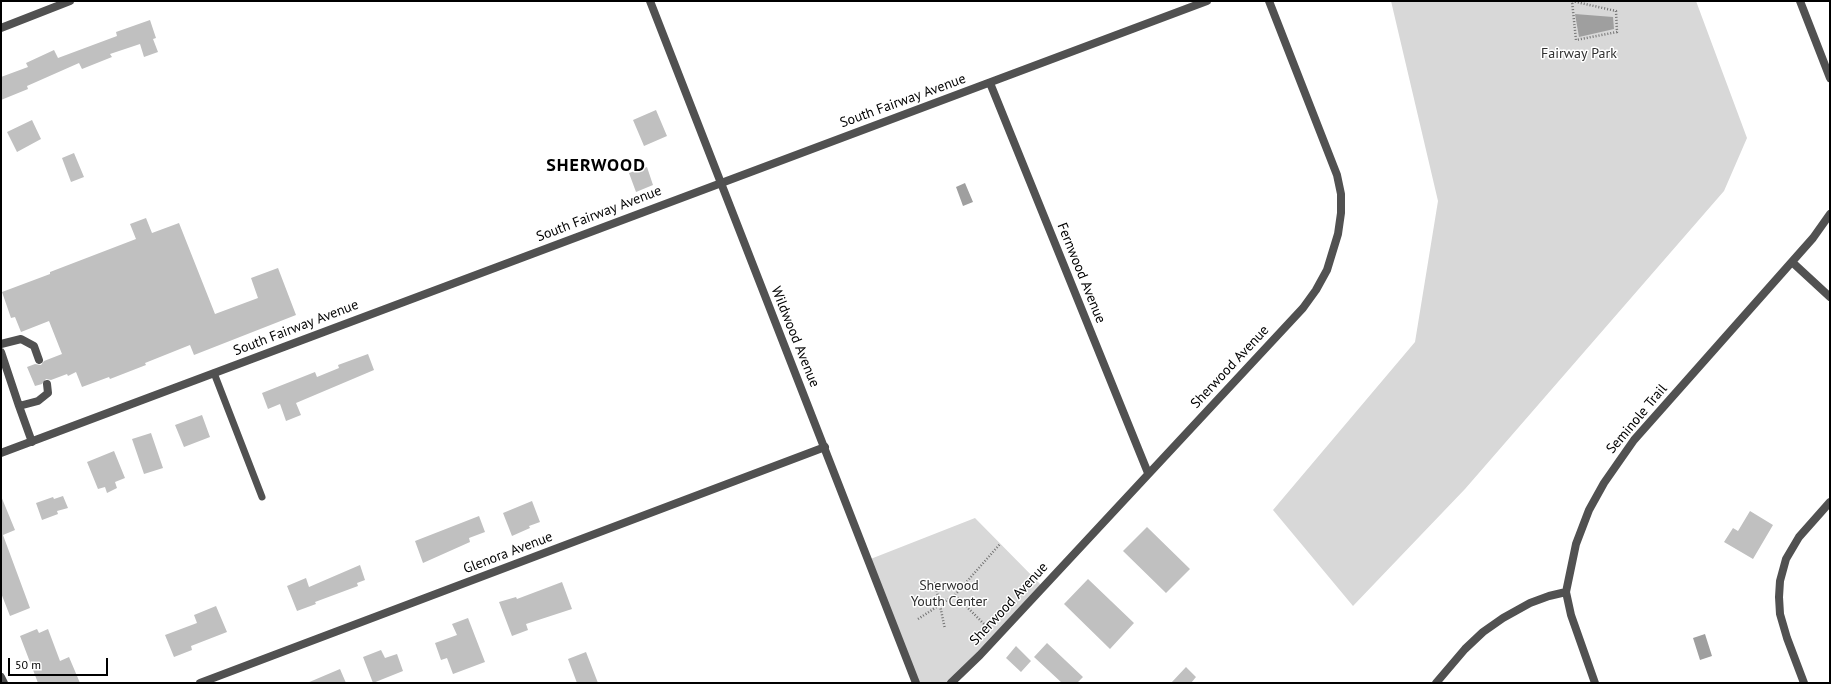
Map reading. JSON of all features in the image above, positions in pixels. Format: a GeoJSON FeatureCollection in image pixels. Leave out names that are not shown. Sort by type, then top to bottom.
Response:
{"type":"FeatureCollection","features":[{"type":"Feature","properties":{"kind":"street"},"geometry":{"type":"LineString","coordinates":[[1,28],[70,1]]}},
{"type":"Feature","properties":{"kind":"street","name":"Wildwood Avenue"},"geometry":{"type":"LineString","coordinates":[[650,1],[916,683]]}},
{"type":"Feature","properties":{"kind":"street","name":"South Fairway Avenue"},"geometry":{"type":"LineString","coordinates":[[1,454],[1207,1]]}},
{"type":"Feature","properties":{"kind":"street","name":"Sherwood Avenue"},"geometry":{"type":"LineString","coordinates":[[951,683],[997,637],[1302,308],[1316,290],[1327,270],[1338,234],[1341,214],[1337,175],[1269,1]]}},
{"type":"Feature","properties":{"kind":"street"},"geometry":{"type":"LineString","coordinates":[[1800,1],[1830,78]]}},
{"type":"Feature","properties":{"kind":"street","name":"Fernwood Avenue"},"geometry":{"type":"LineString","coordinates":[[990,82],[1148,473]]}},
{"type":"Feature","properties":{"kind":"street","name":"Seminole Trail"},"geometry":{"type":"LineString","coordinates":[[1595,683],[1571,614],[1566,592],[1576,544],[1589,510],[1604,482],[1621,456],[1813,238],[1830,214]]}},
{"type":"Feature","properties":{"kind":"street"},"geometry":{"type":"LineString","coordinates":[[1792,262],[1830,297]]}},
{"type":"Feature","properties":{"kind":"street"},"geometry":{"type":"LineString","coordinates":[[1,344],[21,339],[34,346],[39,360]]}},
{"type":"Feature","properties":{"kind":"street"},"geometry":{"type":"LineString","coordinates":[[1,352],[32,442]]}},
{"type":"Feature","properties":{"kind":"street"},"geometry":{"type":"LineString","coordinates":[[19,406],[38,401],[48,393],[47,384]]}},
{"type":"Feature","properties":{"kind":"street","name":"Glenora Avenue"},"geometry":{"type":"LineString","coordinates":[[200,683],[825,447]]}},
{"type":"Feature","properties":{"kind":"street"},"geometry":{"type":"LineString","coordinates":[[1804,683],[1787,638],[1780,614],[1780,581],[1786,559],[1799,537],[1830,502]]}},
{"type":"Feature","properties":{"kind":"street"},"geometry":{"type":"LineString","coordinates":[[1436,683],[1464,648],[1503,618],[1530,603],[1566,592]]}},
{"type":"Feature","properties":{"kind":"street"},"geometry":{"type":"LineString","coordinates":[[1,677],[4,683]]}},
{"type":"Feature","properties":{"kind":"lane"},"geometry":{"type":"LineString","coordinates":[[214,373],[262,496]]}},
{"type":"Feature","properties":{"kind":"path"},"geometry":{"type":"LineString","coordinates":[[1572,1],[1616,11],[1617,32],[1576,40],[1572,1]]}},
{"type":"Feature","properties":{"kind":"path"},"geometry":{"type":"LineString","coordinates":[[918,619],[955,595],[1000,544]]}},
{"type":"Feature","properties":{"kind":"path"},"geometry":{"type":"LineString","coordinates":[[935,582],[945,629]]}},
{"type":"Feature","properties":{"kind":"path"},"geometry":{"type":"LineString","coordinates":[[955,595],[997,637]]}},
{"type":"Feature","properties":{"kind":"green space","name":"Fairway Park"},"geometry":{"type":"Polygon","coordinates":[[[1391,1],[1696,1],[1747,138],[1724,191],[1465,489],[1353,606],[1273,510],[1415,342],[1438,201],[1391,1]]]}},
{"type":"Feature","properties":{"kind":"green space","name":"Sherwood Youth Center"},"geometry":{"type":"Polygon","coordinates":[[[975,518],[1043,587],[949,683],[916,683],[868,560],[975,518]]]}},
{"type":"Feature","properties":{"kind":"shaded area"},"geometry":{"type":"Polygon","coordinates":[[[1575,14],[1613,17],[1614,29],[1579,37],[1575,14]]]}},
{"type":"Feature","properties":{"kind":"shaded area"},"geometry":{"type":"Polygon","coordinates":[[[965,183],[973,202],[963,206],[956,187],[965,183]]]}},
{"type":"Feature","properties":{"kind":"shaded area"},"geometry":{"type":"Polygon","coordinates":[[[1705,634],[1712,656],[1700,660],[1693,638],[1705,634]]]}},
{"type":"Feature","properties":{"kind":"building"},"geometry":{"type":"Polygon","coordinates":[[[150,20],[156,38],[153,39],[158,52],[144,57],[140,44],[110,54],[112,57],[82,69],[79,63],[27,86],[28,89],[1,100],[1,77],[28,67],[26,63],[54,50],[58,58],[117,36],[116,32],[150,20]]]}},
{"type":"Feature","properties":{"kind":"building"},"geometry":{"type":"Polygon","coordinates":[[[656,110],[667,136],[644,146],[633,120],[656,110]]]}},
{"type":"Feature","properties":{"kind":"building"},"geometry":{"type":"Polygon","coordinates":[[[32,120],[41,139],[17,152],[7,132],[32,120]]]}},
{"type":"Feature","properties":{"kind":"building"},"geometry":{"type":"Polygon","coordinates":[[[74,153],[84,177],[71,182],[62,158],[74,153]]]}},
{"type":"Feature","properties":{"kind":"building"},"geometry":{"type":"Polygon","coordinates":[[[647,167],[653,185],[636,192],[629,173],[647,167]]]}},
{"type":"Feature","properties":{"kind":"building"},"geometry":{"type":"Polygon","coordinates":[[[146,218],[152,233],[179,223],[215,314],[258,298],[251,278],[278,268],[296,315],[194,355],[190,345],[110,379],[109,377],[82,387],[76,372],[68,376],[67,374],[51,380],[46,379],[42,384],[35,386],[27,367],[35,364],[41,365],[44,361],[62,354],[49,321],[21,332],[15,317],[11,318],[2,292],[136,239],[130,224],[146,218]]]}},
{"type":"Feature","properties":{"kind":"building"},"geometry":{"type":"Polygon","coordinates":[[[368,354],[374,370],[296,403],[301,415],[286,421],[280,404],[268,409],[262,393],[315,372],[317,377],[339,368],[338,365],[368,354]]]}},
{"type":"Feature","properties":{"kind":"building"},"geometry":{"type":"Polygon","coordinates":[[[202,415],[210,437],[184,447],[175,425],[202,415]]]}},
{"type":"Feature","properties":{"kind":"building"},"geometry":{"type":"Polygon","coordinates":[[[151,433],[163,468],[144,474],[132,439],[151,433]]]}},
{"type":"Feature","properties":{"kind":"building"},"geometry":{"type":"Polygon","coordinates":[[[114,451],[125,478],[115,482],[117,488],[107,493],[105,487],[98,489],[87,462],[114,451]]]}},
{"type":"Feature","properties":{"kind":"building"},"geometry":{"type":"Polygon","coordinates":[[[1,496],[15,530],[3,535],[30,608],[10,616],[1,593],[1,496]]]}},
{"type":"Feature","properties":{"kind":"building"},"geometry":{"type":"Polygon","coordinates":[[[63,496],[68,508],[57,511],[58,514],[42,520],[36,503],[53,497],[54,499],[63,496]]]}},
{"type":"Feature","properties":{"kind":"building"},"geometry":{"type":"Polygon","coordinates":[[[532,501],[540,522],[529,526],[530,528],[512,536],[503,513],[532,501]]]}},
{"type":"Feature","properties":{"kind":"building"},"geometry":{"type":"Polygon","coordinates":[[[1750,511],[1773,525],[1753,559],[1724,542],[1733,528],[1738,531],[1750,511]]]}},
{"type":"Feature","properties":{"kind":"building"},"geometry":{"type":"Polygon","coordinates":[[[479,516],[485,532],[469,538],[470,542],[423,563],[415,541],[479,516]]]}},
{"type":"Feature","properties":{"kind":"building"},"geometry":{"type":"Polygon","coordinates":[[[1147,527],[1190,569],[1166,593],[1123,551],[1147,527]]]}},
{"type":"Feature","properties":{"kind":"building"},"geometry":{"type":"Polygon","coordinates":[[[360,565],[365,580],[357,583],[358,586],[315,602],[316,604],[297,611],[287,586],[306,578],[309,587],[360,565]]]}},
{"type":"Feature","properties":{"kind":"building"},"geometry":{"type":"Polygon","coordinates":[[[1088,579],[1134,623],[1110,649],[1064,604],[1088,579]]]}},
{"type":"Feature","properties":{"kind":"building"},"geometry":{"type":"Polygon","coordinates":[[[562,582],[572,609],[526,624],[528,630],[512,636],[499,602],[516,597],[517,599],[562,582]]]}},
{"type":"Feature","properties":{"kind":"building"},"geometry":{"type":"Polygon","coordinates":[[[216,606],[227,632],[191,646],[192,650],[174,657],[165,635],[197,623],[194,615],[216,606]]]}},
{"type":"Feature","properties":{"kind":"building"},"geometry":{"type":"Polygon","coordinates":[[[468,618],[485,662],[453,674],[447,658],[441,660],[435,643],[457,635],[452,624],[468,618]]]}},
{"type":"Feature","properties":{"kind":"building"},"geometry":{"type":"Polygon","coordinates":[[[37,629],[39,633],[48,629],[60,661],[69,657],[80,683],[38,683],[20,636],[37,629]]]}},
{"type":"Feature","properties":{"kind":"building"},"geometry":{"type":"Polygon","coordinates":[[[1047,643],[1083,677],[1077,683],[1062,683],[1034,657],[1047,643]]]}},
{"type":"Feature","properties":{"kind":"building"},"geometry":{"type":"Polygon","coordinates":[[[1016,646],[1031,661],[1021,672],[1006,658],[1016,646]]]}},
{"type":"Feature","properties":{"kind":"building"},"geometry":{"type":"Polygon","coordinates":[[[381,650],[385,658],[397,654],[403,671],[373,683],[363,657],[381,650]]]}},
{"type":"Feature","properties":{"kind":"building"},"geometry":{"type":"Polygon","coordinates":[[[586,652],[598,683],[577,683],[568,659],[586,652]]]}},
{"type":"Feature","properties":{"kind":"building"},"geometry":{"type":"Polygon","coordinates":[[[1186,667],[1196,677],[1191,683],[1171,683],[1186,667]]]}},
{"type":"Feature","properties":{"kind":"building"},"geometry":{"type":"Polygon","coordinates":[[[340,669],[346,683],[307,683],[340,669]]]}},
{"type":"Feature","properties":{"kind":"district","name":"SHERWOOD"},"geometry":{"type":"Point","coordinates":[596,166]}}]}
